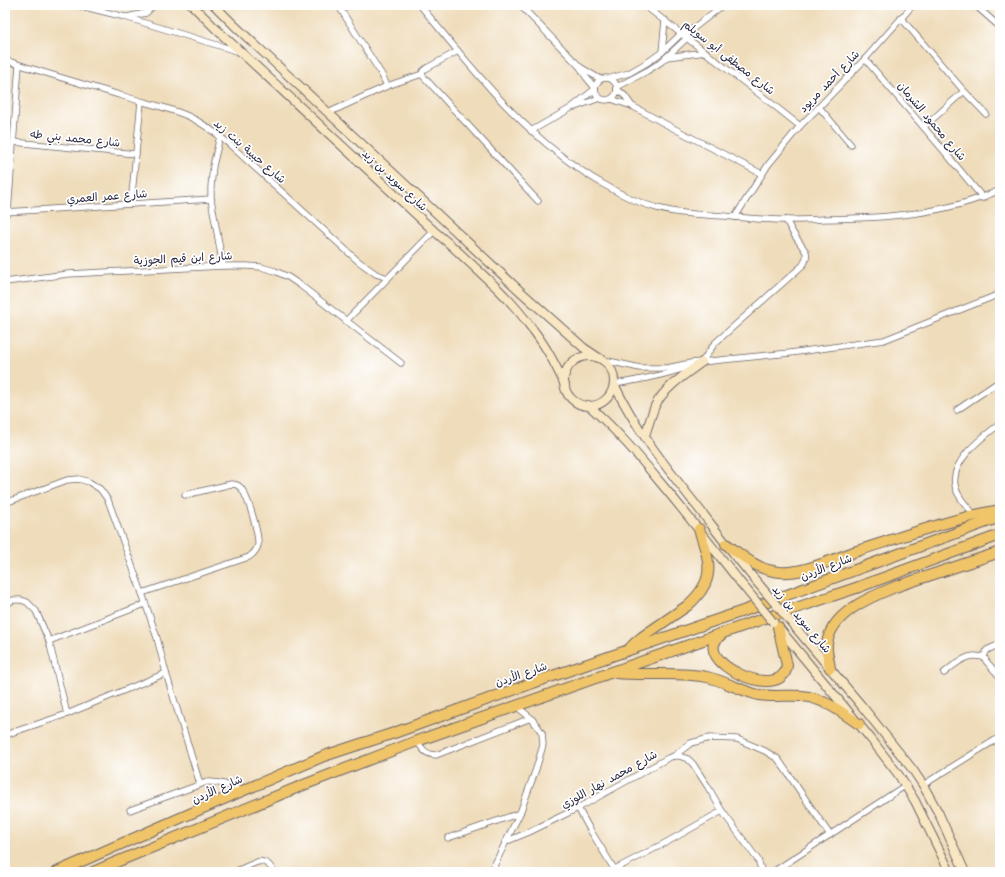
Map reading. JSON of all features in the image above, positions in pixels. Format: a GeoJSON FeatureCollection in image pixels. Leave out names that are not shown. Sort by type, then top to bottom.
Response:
{"type":"FeatureCollection","features":[{"type":"Feature","properties":{"kind":"highway"},"geometry":{"type":"LineString","coordinates":[[726,544],[762,568],[772,571],[789,572],[808,568],[974,514],[1000,510]]}},
{"type":"Feature","properties":{"kind":"highway","name":"شارع الأردن"},"geometry":{"type":"LineString","coordinates":[[57,872],[324,756],[761,604],[1000,516]]}},
{"type":"Feature","properties":{"kind":"highway"},"geometry":{"type":"LineString","coordinates":[[628,650],[642,636],[692,602],[701,590],[708,575],[709,562],[699,529]]}},
{"type":"Feature","properties":{"kind":"highway"},"geometry":{"type":"LineString","coordinates":[[93,872],[114,862],[301,786],[417,741],[856,588],[1000,535]]}},
{"type":"Feature","properties":{"kind":"highway"},"geometry":{"type":"LineString","coordinates":[[830,668],[827,645],[829,635],[840,619],[856,606],[895,587],[1000,552]]}},
{"type":"Feature","properties":{"kind":"highway"},"geometry":{"type":"LineString","coordinates":[[725,633],[718,636],[714,642],[715,656],[720,661],[733,671],[749,678],[776,680],[786,673],[787,665],[776,624]]}},
{"type":"Feature","properties":{"kind":"highway"},"geometry":{"type":"LineString","coordinates":[[610,673],[694,675],[709,677],[759,694],[773,696],[803,696],[825,702],[859,724]]}},
{"type":"Feature","properties":{"kind":"main road","name":"شارع سويد بن زيد"},"geometry":{"type":"LineString","coordinates":[[192,5],[514,306],[530,325],[542,343],[565,385]]}},
{"type":"Feature","properties":{"kind":"main road","name":"شارع سويد بن زيد"},"geometry":{"type":"LineString","coordinates":[[214,5],[525,295],[584,348],[601,359]]}},
{"type":"Feature","properties":{"kind":"main road"},"geometry":{"type":"LineString","coordinates":[[584,356],[592,356],[601,359],[607,364],[612,373],[614,384],[608,397],[602,402],[588,405],[581,404],[570,397],[565,385],[565,377],[571,364],[577,359],[584,356]]}},
{"type":"Feature","properties":{"kind":"main road"},"geometry":{"type":"LineString","coordinates":[[645,436],[655,406],[662,395],[702,362]]}},
{"type":"Feature","properties":{"kind":"main road","name":"شارع سويد بن زيد"},"geometry":{"type":"LineString","coordinates":[[614,384],[621,399],[663,463],[751,575],[861,705],[903,756],[924,785],[966,872]]}},
{"type":"Feature","properties":{"kind":"main road"},"geometry":{"type":"LineString","coordinates":[[588,405],[603,418],[637,454],[699,529],[740,582],[886,757],[906,786],[926,822],[948,871]]}},
{"type":"Feature","properties":{"kind":"street"},"geometry":{"type":"LineString","coordinates":[[77,5],[125,17],[242,53]]}},
{"type":"Feature","properties":{"kind":"street"},"geometry":{"type":"LineString","coordinates":[[125,17],[139,15],[146,12],[154,5]]}},
{"type":"Feature","properties":{"kind":"street"},"geometry":{"type":"LineString","coordinates":[[338,5],[382,75],[386,86]]}},
{"type":"Feature","properties":{"kind":"street"},"geometry":{"type":"LineString","coordinates":[[420,5],[492,90],[531,131],[583,172],[620,194],[658,208],[693,214],[786,220],[849,219],[907,215],[946,208],[983,198],[1000,190]]}},
{"type":"Feature","properties":{"kind":"street"},"geometry":{"type":"LineString","coordinates":[[520,5],[580,67],[595,88],[597,95],[600,98],[605,100],[611,99],[632,106],[762,174]]}},
{"type":"Feature","properties":{"kind":"street","name":"شارع مصطفى أبو سويلم"},"geometry":{"type":"LineString","coordinates":[[644,5],[800,126]]}},
{"type":"Feature","properties":{"kind":"street"},"geometry":{"type":"LineString","coordinates":[[531,131],[571,108],[595,88],[596,82],[600,79],[607,77],[611,78],[629,73],[648,62],[662,52],[682,33],[691,30],[723,5]]}},
{"type":"Feature","properties":{"kind":"street","name":"شارع أحمد مريود"},"geometry":{"type":"LineString","coordinates":[[736,217],[774,157],[800,126],[865,59],[913,5]]}},
{"type":"Feature","properties":{"kind":"street"},"geometry":{"type":"LineString","coordinates":[[975,5],[1000,28]]}},
{"type":"Feature","properties":{"kind":"street"},"geometry":{"type":"LineString","coordinates":[[901,18],[964,91],[986,114]]}},
{"type":"Feature","properties":{"kind":"street"},"geometry":{"type":"LineString","coordinates":[[662,52],[665,20]]}},
{"type":"Feature","properties":{"kind":"street"},"geometry":{"type":"LineString","coordinates":[[617,88],[647,71],[667,57],[687,38],[691,30]]}},
{"type":"Feature","properties":{"kind":"street"},"geometry":{"type":"LineString","coordinates":[[328,112],[386,86],[422,74],[427,68],[458,51]]}},
{"type":"Feature","properties":{"kind":"street"},"geometry":{"type":"LineString","coordinates":[[667,57],[706,52]]}},
{"type":"Feature","properties":{"kind":"street","name":"شارع محمود الشرمان"},"geometry":{"type":"LineString","coordinates":[[865,59],[983,198]]}},
{"type":"Feature","properties":{"kind":"street","name":"شارع حبيبة بنت زيد"},"geometry":{"type":"LineString","coordinates":[[5,60],[141,102],[167,108],[205,125],[234,148],[358,261],[376,274],[388,278]]}},
{"type":"Feature","properties":{"kind":"street"},"geometry":{"type":"LineString","coordinates":[[6,212],[19,65]]}},
{"type":"Feature","properties":{"kind":"street"},"geometry":{"type":"LineString","coordinates":[[580,67],[600,79]]}},
{"type":"Feature","properties":{"kind":"street"},"geometry":{"type":"LineString","coordinates":[[422,74],[538,201]]}},
{"type":"Feature","properties":{"kind":"street"},"geometry":{"type":"LineString","coordinates":[[611,78],[632,106]]}},
{"type":"Feature","properties":{"kind":"street"},"geometry":{"type":"LineString","coordinates":[[611,99],[616,94],[617,88]]}},
{"type":"Feature","properties":{"kind":"street"},"geometry":{"type":"LineString","coordinates":[[924,127],[964,91]]}},
{"type":"Feature","properties":{"kind":"street"},"geometry":{"type":"LineString","coordinates":[[571,108],[600,98]]}},
{"type":"Feature","properties":{"kind":"street"},"geometry":{"type":"LineString","coordinates":[[130,204],[141,102]]}},
{"type":"Feature","properties":{"kind":"street"},"geometry":{"type":"LineString","coordinates":[[819,107],[851,145]]}},
{"type":"Feature","properties":{"kind":"street"},"geometry":{"type":"LineString","coordinates":[[220,136],[213,166],[211,199],[223,266]]}},
{"type":"Feature","properties":{"kind":"street","name":"شارع محمد بني طه"},"geometry":{"type":"LineString","coordinates":[[13,142],[136,154]]}},
{"type":"Feature","properties":{"kind":"street","name":"شارع عمر العمري"},"geometry":{"type":"LineString","coordinates":[[6,212],[211,199]]}},
{"type":"Feature","properties":{"kind":"street"},"geometry":{"type":"LineString","coordinates":[[614,384],[673,373],[702,362],[715,343],[806,261],[806,252],[786,220]]}},
{"type":"Feature","properties":{"kind":"street"},"geometry":{"type":"LineString","coordinates":[[346,321],[434,231]]}},
{"type":"Feature","properties":{"kind":"street","name":"شارع ابن قيم الجوزية"},"geometry":{"type":"LineString","coordinates":[[5,282],[68,274],[223,266],[261,267],[275,271],[300,285],[402,363]]}},
{"type":"Feature","properties":{"kind":"street"},"geometry":{"type":"LineString","coordinates":[[601,359],[640,368],[668,368],[691,363],[790,353],[884,340],[1000,294]]}},
{"type":"Feature","properties":{"kind":"street"},"geometry":{"type":"LineString","coordinates":[[957,410],[1000,381]]}},
{"type":"Feature","properties":{"kind":"street"},"geometry":{"type":"LineString","coordinates":[[983,523],[958,494],[954,482],[954,476],[961,460],[968,451],[1000,424]]}},
{"type":"Feature","properties":{"kind":"street"},"geometry":{"type":"LineString","coordinates":[[5,503],[67,480],[79,479],[89,482],[100,489],[108,500],[157,638],[166,673],[200,784]]}},
{"type":"Feature","properties":{"kind":"street"},"geometry":{"type":"LineString","coordinates":[[142,593],[249,558],[258,546],[257,532],[252,512],[240,486],[231,484],[185,495]]}},
{"type":"Feature","properties":{"kind":"street"},"geometry":{"type":"LineString","coordinates":[[5,605],[14,600],[21,600],[27,602],[36,611],[49,641],[67,714]]}},
{"type":"Feature","properties":{"kind":"street"},"geometry":{"type":"LineString","coordinates":[[49,641],[145,604]]}},
{"type":"Feature","properties":{"kind":"street"},"geometry":{"type":"LineString","coordinates":[[984,658],[987,650],[1000,644]]}},
{"type":"Feature","properties":{"kind":"street"},"geometry":{"type":"LineString","coordinates":[[944,673],[953,665],[975,656],[984,658],[1000,677]]}},
{"type":"Feature","properties":{"kind":"street"},"geometry":{"type":"LineString","coordinates":[[5,735],[67,714],[166,673]]}},
{"type":"Feature","properties":{"kind":"street"},"geometry":{"type":"LineString","coordinates":[[491,872],[520,813],[543,745],[542,733],[538,727],[531,718],[516,706]]}},
{"type":"Feature","properties":{"kind":"street"},"geometry":{"type":"LineString","coordinates":[[417,741],[427,753],[436,755],[531,718]]}},
{"type":"Feature","properties":{"kind":"street"},"geometry":{"type":"LineString","coordinates":[[674,756],[691,743],[710,738],[737,739],[765,751],[778,759],[830,835]]}},
{"type":"Feature","properties":{"kind":"street"},"geometry":{"type":"LineString","coordinates":[[924,785],[1000,738]]}},
{"type":"Feature","properties":{"kind":"street","name":"شارع محمد نهار اللوزي"},"geometry":{"type":"LineString","coordinates":[[505,842],[578,808],[668,758],[679,756],[688,759],[693,764],[722,810],[758,860],[762,872]]}},
{"type":"Feature","properties":{"kind":"street"},"geometry":{"type":"LineString","coordinates":[[130,810],[207,782],[220,783],[242,791]]}},
{"type":"Feature","properties":{"kind":"street"},"geometry":{"type":"LineString","coordinates":[[773,872],[906,786]]}},
{"type":"Feature","properties":{"kind":"street"},"geometry":{"type":"LineString","coordinates":[[578,808],[615,871],[722,810]]}},
{"type":"Feature","properties":{"kind":"street"},"geometry":{"type":"LineString","coordinates":[[448,838],[520,813]]}},
{"type":"Feature","properties":{"kind":"street"},"geometry":{"type":"LineString","coordinates":[[234,872],[261,861],[268,864],[273,870]]}},
{"type":"Feature","properties":{"kind":"street"},"geometry":{"type":"LineString","coordinates":[[104,872],[114,862]]}}]}
